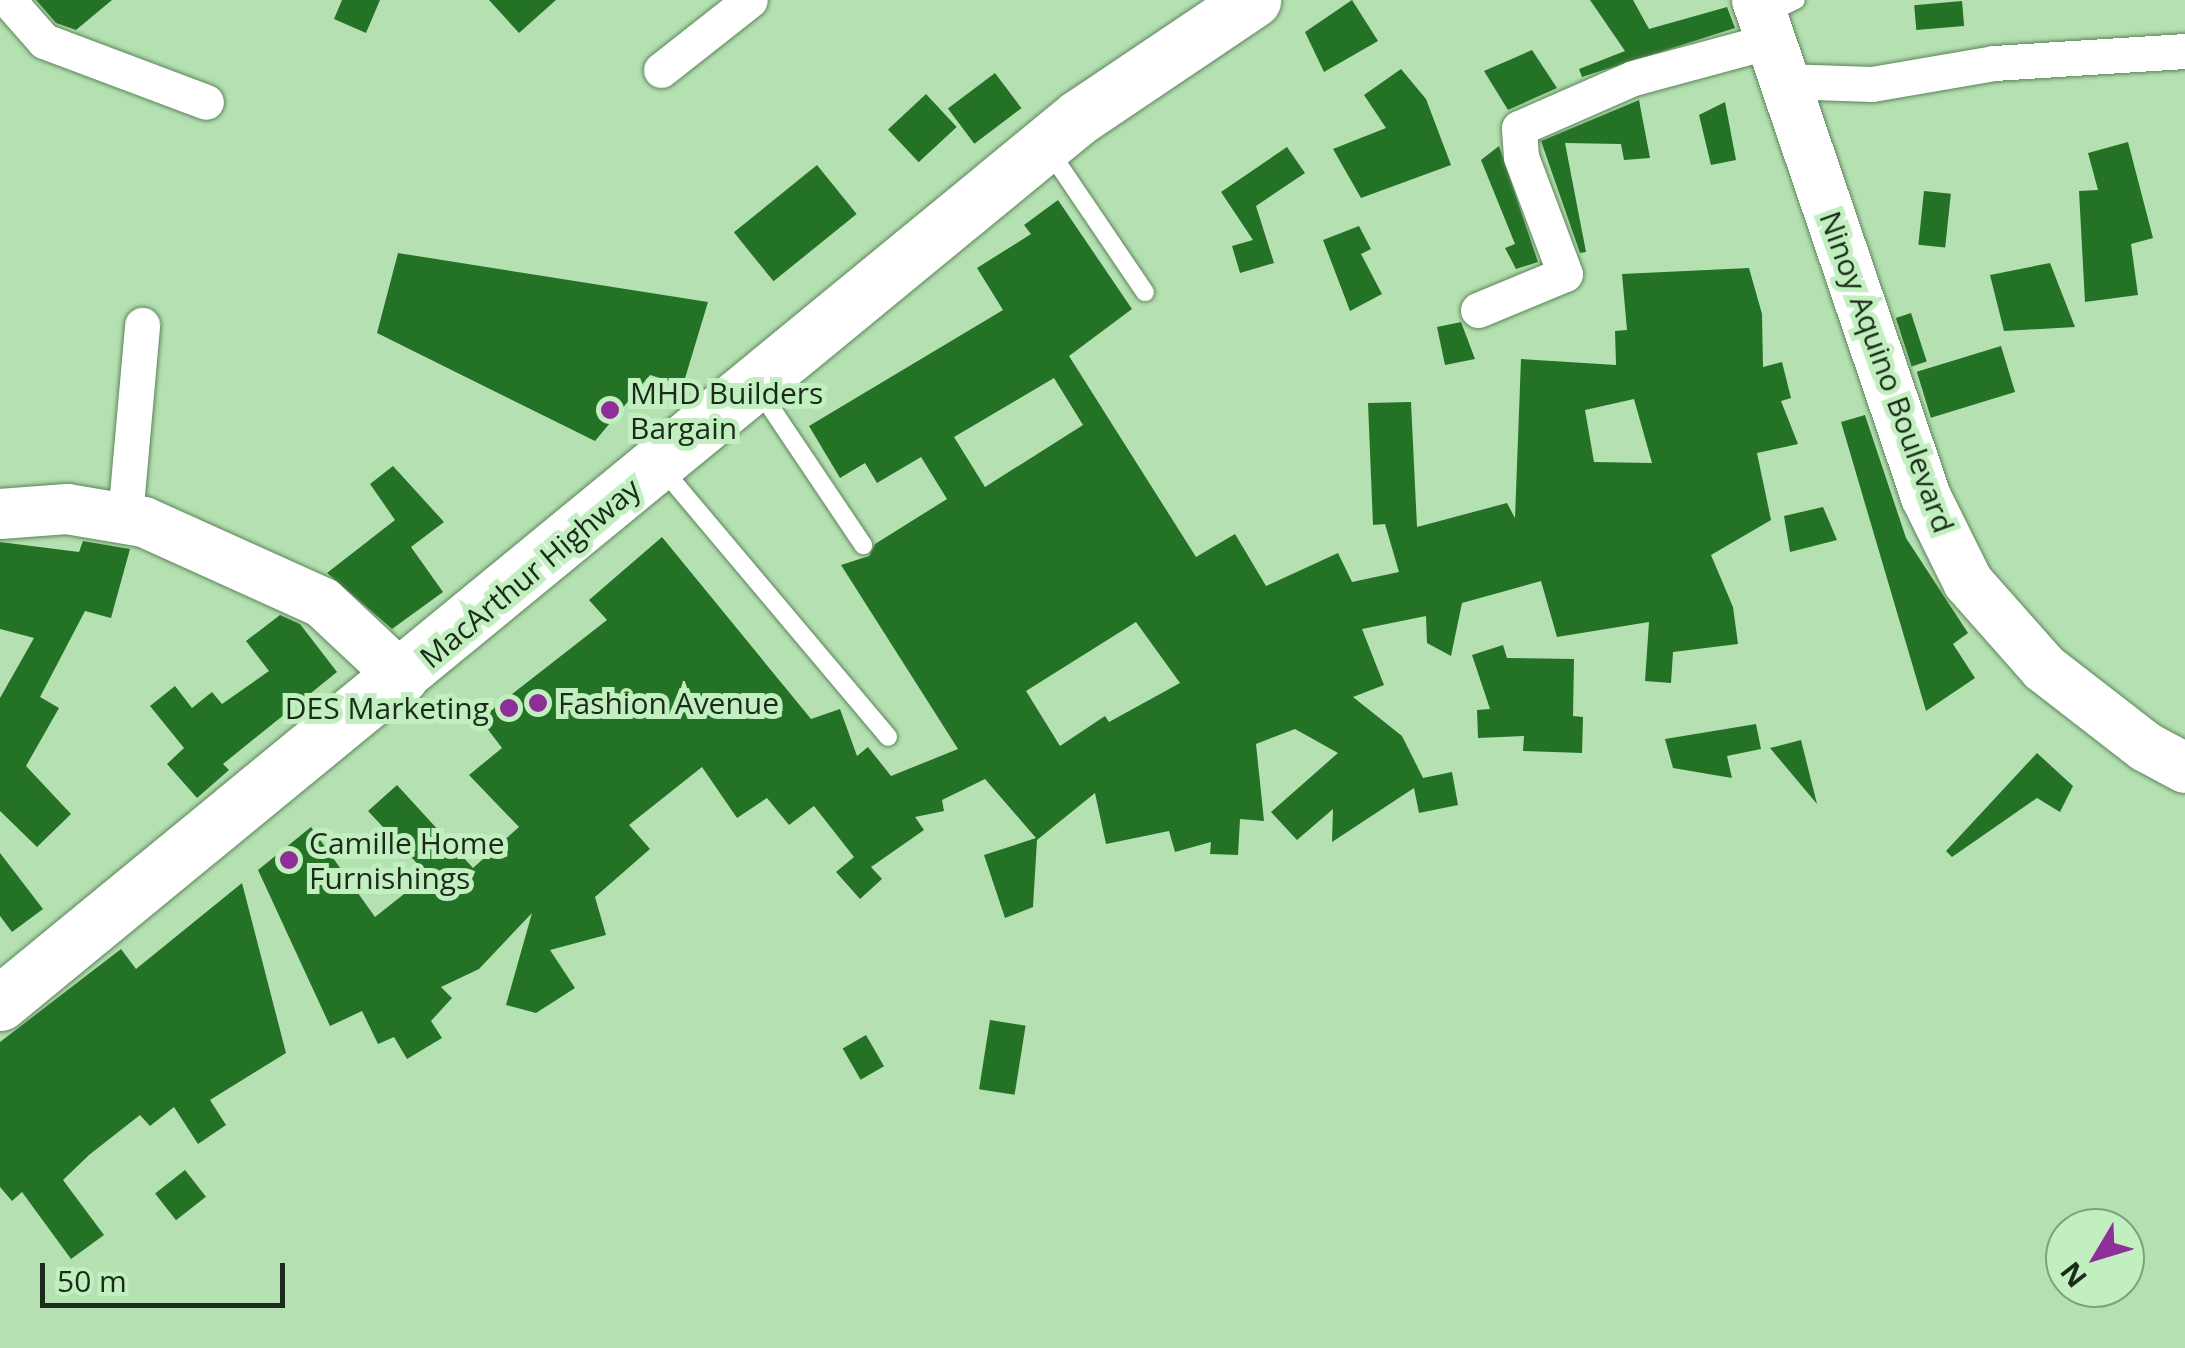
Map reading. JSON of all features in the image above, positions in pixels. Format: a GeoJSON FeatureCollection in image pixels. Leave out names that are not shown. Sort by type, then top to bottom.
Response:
{"type":"FeatureCollection","features":[{"type":"Feature","properties":{"kind":"highway","name":"MacArthur Highway"},"geometry":{"type":"LineString","coordinates":[[0,1004],[404,678],[1045,145],[1253,0]]}},
{"type":"Feature","properties":{"kind":"main road","name":"Ninoy Aquino Boulevard"},"geometry":{"type":"LineString","coordinates":[[1774,28],[1926,497],[1968,582],[2044,668],[2146,747],[2185,768]]}},
{"type":"Feature","properties":{"kind":"main road"},"geometry":{"type":"LineString","coordinates":[[0,514],[67,509],[124,517],[324,603],[404,678]]}},
{"type":"Feature","properties":{"kind":"street"},"geometry":{"type":"LineString","coordinates":[[8,0],[50,45],[206,102]]}},
{"type":"Feature","properties":{"kind":"street"},"geometry":{"type":"LineString","coordinates":[[661,70],[750,0]]}},
{"type":"Feature","properties":{"kind":"street"},"geometry":{"type":"LineString","coordinates":[[1478,310],[1565,274],[1521,157],[1519,128],[1633,78],[1774,28],[1872,84],[1994,63],[2185,51]]}},
{"type":"Feature","properties":{"kind":"street"},"geometry":{"type":"LineString","coordinates":[[124,517],[142,325]]}},
{"type":"Feature","properties":{"kind":"lane"},"geometry":{"type":"LineString","coordinates":[[1045,145],[1145,292]]}},
{"type":"Feature","properties":{"kind":"lane"},"geometry":{"type":"LineString","coordinates":[[756,386],[862,545]]}},
{"type":"Feature","properties":{"kind":"lane"},"geometry":{"type":"LineString","coordinates":[[660,465],[888,737]]}},
{"type":"Feature","properties":{"kind":"building"},"geometry":{"type":"Polygon","coordinates":[[[36,0],[112,0],[76,30],[56,23],[36,0]]]}},
{"type":"Feature","properties":{"kind":"building"},"geometry":{"type":"Polygon","coordinates":[[[342,0],[380,0],[366,33],[334,19],[342,0]]]}},
{"type":"Feature","properties":{"kind":"building"},"geometry":{"type":"Polygon","coordinates":[[[489,0],[556,0],[519,33],[489,0]]]}},
{"type":"Feature","properties":{"kind":"building"},"geometry":{"type":"Polygon","coordinates":[[[1352,0],[1378,41],[1324,72],[1305,32],[1352,0]]]}},
{"type":"Feature","properties":{"kind":"building"},"geometry":{"type":"Polygon","coordinates":[[[1590,0],[1633,0],[1649,29],[1727,7],[1735,28],[1582,77],[1579,69],[1625,51],[1590,0]]]}},
{"type":"Feature","properties":{"kind":"building"},"geometry":{"type":"Polygon","coordinates":[[[1962,1],[1964,26],[1916,30],[1914,5],[1962,1]]]}},
{"type":"Feature","properties":{"kind":"building"},"geometry":{"type":"Polygon","coordinates":[[[1532,50],[1557,88],[1508,110],[1484,71],[1532,50]]]}},
{"type":"Feature","properties":{"kind":"building"},"geometry":{"type":"Polygon","coordinates":[[[1401,69],[1426,99],[1451,165],[1361,198],[1333,149],[1386,128],[1364,95],[1401,69]]]}},
{"type":"Feature","properties":{"kind":"building"},"geometry":{"type":"Polygon","coordinates":[[[995,73],[1021,108],[974,144],[948,109],[995,73]]]}},
{"type":"Feature","properties":{"kind":"building"},"geometry":{"type":"Polygon","coordinates":[[[926,94],[957,127],[919,162],[888,129],[926,94]]]}},
{"type":"Feature","properties":{"kind":"building"},"geometry":{"type":"Polygon","coordinates":[[[1639,100],[1650,158],[1624,160],[1621,144],[1565,143],[1586,252],[1580,253],[1541,141],[1639,100]]]}},
{"type":"Feature","properties":{"kind":"building"},"geometry":{"type":"Polygon","coordinates":[[[1725,102],[1736,160],[1711,165],[1699,115],[1725,102]]]}},
{"type":"Feature","properties":{"kind":"building"},"geometry":{"type":"Polygon","coordinates":[[[2128,142],[2153,238],[2131,244],[2138,295],[2085,302],[2079,191],[2098,190],[2088,153],[2128,142]]]}},
{"type":"Feature","properties":{"kind":"building"},"geometry":{"type":"Polygon","coordinates":[[[1499,146],[1538,262],[1516,269],[1505,248],[1515,244],[1481,160],[1499,146]]]}},
{"type":"Feature","properties":{"kind":"building"},"geometry":{"type":"Polygon","coordinates":[[[1287,147],[1305,173],[1256,206],[1274,263],[1240,273],[1232,246],[1253,240],[1221,192],[1287,147]]]}},
{"type":"Feature","properties":{"kind":"building"},"geometry":{"type":"Polygon","coordinates":[[[817,165],[857,214],[773,281],[734,232],[817,165]]]}},
{"type":"Feature","properties":{"kind":"building"},"geometry":{"type":"Polygon","coordinates":[[[1924,191],[1951,194],[1945,248],[1918,245],[1924,191]]]}},
{"type":"Feature","properties":{"kind":"building"},"geometry":{"type":"Polygon","coordinates":[[[1058,200],[1132,309],[1069,356],[1196,557],[1235,534],[1266,586],[1338,553],[1352,582],[1399,572],[1385,524],[1373,525],[1368,403],[1411,402],[1417,527],[1507,503],[1515,518],[1521,359],[1616,365],[1615,331],[1627,330],[1622,274],[1749,268],[1762,314],[1763,367],[1782,362],[1791,398],[1781,401],[1798,444],[1757,453],[1771,520],[1711,555],[1733,607],[1738,644],[1673,652],[1671,683],[1645,681],[1649,622],[1557,637],[1541,581],[1462,603],[1451,656],[1427,643],[1426,616],[1362,629],[1384,685],[1353,697],[1402,736],[1423,778],[1452,772],[1458,805],[1419,813],[1414,788],[1332,842],[1333,809],[1297,840],[1271,812],[1338,753],[1295,729],[1256,744],[1264,821],[1240,819],[1238,855],[1210,854],[1211,842],[1175,852],[1169,831],[1106,844],[1095,793],[1037,840],[1033,907],[1005,918],[984,855],[1036,838],[985,779],[942,800],[944,811],[915,817],[924,830],[871,867],[882,879],[860,899],[836,872],[854,857],[814,806],[789,825],[767,798],[737,818],[702,767],[629,825],[650,849],[595,897],[606,935],[550,950],[575,988],[536,1013],[506,1005],[532,913],[479,969],[441,987],[452,998],[431,1021],[442,1038],[407,1059],[394,1037],[378,1044],[362,1011],[330,1026],[258,870],[311,827],[375,917],[428,875],[368,811],[397,785],[473,868],[519,827],[469,775],[502,748],[480,719],[607,620],[589,600],[662,537],[811,719],[840,709],[857,756],[868,747],[891,776],[958,749],[841,565],[869,556],[875,544],[947,499],[921,457],[877,483],[865,463],[840,478],[809,426],[1003,310],[977,268],[1031,234],[1024,225],[1058,200]],[[1054,378],[954,437],[985,487],[1083,425],[1054,378]],[[1634,399],[1585,410],[1594,462],[1652,463],[1634,399]],[[1136,622],[1026,691],[1060,746],[1105,716],[1109,722],[1180,683],[1136,622]]]}},
{"type":"Feature","properties":{"kind":"building"},"geometry":{"type":"Polygon","coordinates":[[[1359,226],[1371,249],[1361,254],[1382,294],[1350,311],[1323,240],[1359,226]]]}},
{"type":"Feature","properties":{"kind":"building"},"geometry":{"type":"Polygon","coordinates":[[[398,253],[708,302],[683,385],[650,375],[595,441],[377,333],[398,253]]]}},
{"type":"Feature","properties":{"kind":"building"},"geometry":{"type":"Polygon","coordinates":[[[2050,263],[2075,327],[2004,331],[1990,275],[2050,263]]]}},
{"type":"Feature","properties":{"kind":"building"},"geometry":{"type":"Polygon","coordinates":[[[1911,313],[1927,362],[1912,366],[1896,318],[1911,313]]]}},
{"type":"Feature","properties":{"kind":"building"},"geometry":{"type":"Polygon","coordinates":[[[1461,322],[1475,359],[1445,365],[1437,327],[1461,322]]]}},
{"type":"Feature","properties":{"kind":"building"},"geometry":{"type":"Polygon","coordinates":[[[2001,346],[2015,392],[1931,418],[1917,372],[2001,346]]]}},
{"type":"Feature","properties":{"kind":"building"},"geometry":{"type":"Polygon","coordinates":[[[1865,415],[1906,538],[1968,633],[1953,644],[1975,678],[1926,711],[1841,422],[1865,415]]]}},
{"type":"Feature","properties":{"kind":"building"},"geometry":{"type":"Polygon","coordinates":[[[393,466],[444,522],[411,547],[443,592],[392,629],[327,573],[395,520],[370,484],[393,466]]]}},
{"type":"Feature","properties":{"kind":"building"},"geometry":{"type":"Polygon","coordinates":[[[1823,507],[1837,540],[1790,552],[1784,516],[1823,507]]]}},
{"type":"Feature","properties":{"kind":"building"},"geometry":{"type":"Polygon","coordinates":[[[83,541],[130,549],[111,618],[85,611],[40,697],[59,708],[26,766],[71,814],[37,847],[0,811],[0,698],[34,638],[0,629],[0,542],[79,552],[83,541]]]}},
{"type":"Feature","properties":{"kind":"building"},"geometry":{"type":"Polygon","coordinates":[[[280,615],[300,624],[337,672],[223,764],[229,770],[197,798],[167,764],[184,748],[150,706],[175,686],[192,708],[212,692],[222,704],[269,671],[246,641],[280,615]]]}},
{"type":"Feature","properties":{"kind":"building"},"geometry":{"type":"Polygon","coordinates":[[[1503,645],[1507,658],[1574,659],[1573,716],[1583,717],[1582,753],[1523,751],[1524,736],[1478,738],[1477,710],[1490,709],[1472,655],[1503,645]]]}},
{"type":"Feature","properties":{"kind":"building"},"geometry":{"type":"Polygon","coordinates":[[[1756,724],[1761,749],[1727,756],[1732,778],[1673,768],[1665,739],[1756,724]]]}},
{"type":"Feature","properties":{"kind":"building"},"geometry":{"type":"Polygon","coordinates":[[[1801,740],[1817,804],[1770,748],[1801,740]]]}},
{"type":"Feature","properties":{"kind":"building"},"geometry":{"type":"Polygon","coordinates":[[[2037,753],[2073,786],[2060,812],[2037,798],[1952,857],[1946,851],[2037,753]]]}},
{"type":"Feature","properties":{"kind":"building"},"geometry":{"type":"Polygon","coordinates":[[[0,853],[43,909],[12,932],[0,916],[0,853]]]}},
{"type":"Feature","properties":{"kind":"building"},"geometry":{"type":"Polygon","coordinates":[[[242,883],[286,1053],[210,1100],[226,1125],[198,1144],[174,1107],[150,1126],[140,1115],[89,1155],[63,1180],[104,1235],[71,1259],[22,1192],[12,1201],[0,1187],[0,1042],[121,949],[136,969],[242,883]]]}},
{"type":"Feature","properties":{"kind":"building"},"geometry":{"type":"Polygon","coordinates":[[[990,1020],[1026,1026],[1015,1095],[979,1089],[990,1020]]]}},
{"type":"Feature","properties":{"kind":"building"},"geometry":{"type":"Polygon","coordinates":[[[866,1035],[884,1066],[861,1080],[843,1048],[866,1035]]]}},
{"type":"Feature","properties":{"kind":"building"},"geometry":{"type":"Polygon","coordinates":[[[185,1170],[206,1197],[176,1220],[155,1193],[185,1170]]]}},
{"type":"Feature","properties":{"kind":"place","name":"MHD Builders Bargain"},"geometry":{"type":"Point","coordinates":[610,410]}},
{"type":"Feature","properties":{"kind":"place","name":"Fashion Avenue"},"geometry":{"type":"Point","coordinates":[538,703]}},
{"type":"Feature","properties":{"kind":"place","name":"DES Marketing"},"geometry":{"type":"Point","coordinates":[509,708]}},
{"type":"Feature","properties":{"kind":"place","name":"Camille Home Furnishings"},"geometry":{"type":"Point","coordinates":[289,860]}}]}
